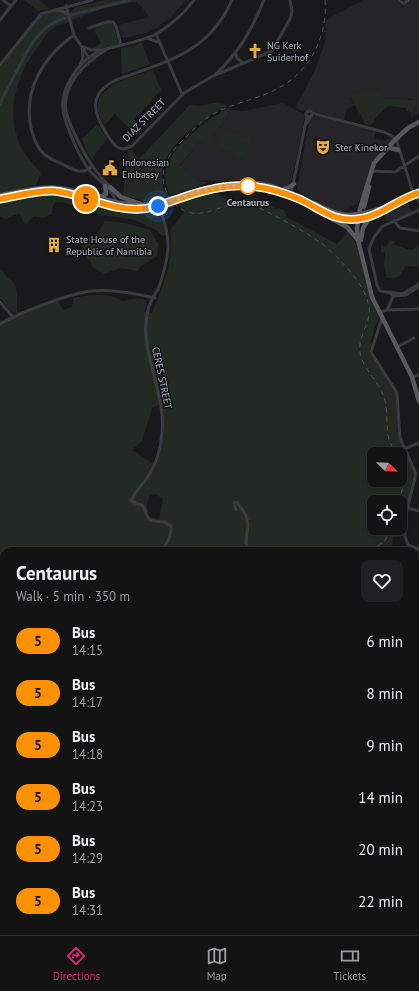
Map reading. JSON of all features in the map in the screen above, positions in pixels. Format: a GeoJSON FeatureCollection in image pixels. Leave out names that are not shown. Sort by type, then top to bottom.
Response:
{"type":"FeatureCollection","features":[{"type":"Feature","properties":{"kind":"main road"},"geometry":{"type":"LineString","coordinates":[[360,217],[366,199],[372,169],[396,144],[408,128],[419,123]]}},
{"type":"Feature","properties":{"kind":"main road"},"geometry":{"type":"LineString","coordinates":[[396,144],[372,169],[360,217],[359,240],[371,294],[412,377],[419,399]]}},
{"type":"Feature","properties":{"kind":"main road"},"geometry":{"type":"LineString","coordinates":[[174,199],[203,187],[228,183],[263,184],[283,189],[347,227],[359,240]]}},
{"type":"Feature","properties":{"kind":"main road"},"geometry":{"type":"LineString","coordinates":[[283,189],[294,184]]}},
{"type":"Feature","properties":{"kind":"main road"},"geometry":{"type":"LineString","coordinates":[[97,198],[106,194],[107,186],[128,200],[150,205]]}},
{"type":"Feature","properties":{"kind":"main road"},"geometry":{"type":"LineString","coordinates":[[0,199],[38,192],[54,191],[139,209],[207,189],[233,186],[261,187],[291,194],[332,213],[360,217]]}},
{"type":"Feature","properties":{"kind":"main road"},"geometry":{"type":"LineString","coordinates":[[0,195],[53,188],[116,204],[135,206],[158,204]]}},
{"type":"Feature","properties":{"kind":"main road"},"geometry":{"type":"LineString","coordinates":[[329,216],[341,219],[360,217],[419,193]]}},
{"type":"Feature","properties":{"kind":"main road"},"geometry":{"type":"LineString","coordinates":[[366,199],[368,208],[372,213]]}},
{"type":"Feature","properties":{"kind":"main road"},"geometry":{"type":"LineString","coordinates":[[161,212],[162,207],[168,201]]}},
{"type":"Feature","properties":{"kind":"main road"},"geometry":{"type":"LineString","coordinates":[[359,240],[362,228],[372,213]]}},
{"type":"Feature","properties":{"kind":"street"},"geometry":{"type":"LineString","coordinates":[[3,0],[11,6]]}},
{"type":"Feature","properties":{"kind":"street"},"geometry":{"type":"LineString","coordinates":[[0,20],[16,0]]}},
{"type":"Feature","properties":{"kind":"street"},"geometry":{"type":"LineString","coordinates":[[0,66],[36,18],[41,14],[92,0]]}},
{"type":"Feature","properties":{"kind":"street"},"geometry":{"type":"LineString","coordinates":[[82,46],[91,50],[102,50],[156,34],[178,19],[194,0]]}},
{"type":"Feature","properties":{"kind":"street","name":"DIAZ STREET"},"geometry":{"type":"LineString","coordinates":[[232,0],[221,21],[205,40],[188,52],[116,80],[104,87],[96,101],[95,112],[116,147],[122,149],[128,148],[182,94],[214,76],[273,50],[292,14],[290,0]]}},
{"type":"Feature","properties":{"kind":"street"},"geometry":{"type":"LineString","coordinates":[[214,76],[236,54],[250,32],[264,0]]}},
{"type":"Feature","properties":{"kind":"street"},"geometry":{"type":"LineString","coordinates":[[399,0],[404,4],[408,0]]}},
{"type":"Feature","properties":{"kind":"street"},"geometry":{"type":"LineString","coordinates":[[68,14],[73,5]]}},
{"type":"Feature","properties":{"kind":"street"},"geometry":{"type":"LineString","coordinates":[[66,6],[74,35],[89,58]]}},
{"type":"Feature","properties":{"kind":"street"},"geometry":{"type":"LineString","coordinates":[[52,10],[63,11],[68,14]]}},
{"type":"Feature","properties":{"kind":"street"},"geometry":{"type":"LineString","coordinates":[[89,28],[107,22],[113,22],[116,26],[121,45]]}},
{"type":"Feature","properties":{"kind":"street"},"geometry":{"type":"LineString","coordinates":[[159,42],[162,30]]}},
{"type":"Feature","properties":{"kind":"street"},"geometry":{"type":"LineString","coordinates":[[156,34],[182,94]]}},
{"type":"Feature","properties":{"kind":"street"},"geometry":{"type":"LineString","coordinates":[[74,35],[54,50],[36,76],[31,98],[29,119],[36,143],[45,155],[77,172],[90,168]]}},
{"type":"Feature","properties":{"kind":"street"},"geometry":{"type":"LineString","coordinates":[[144,38],[159,42]]}},
{"type":"Feature","properties":{"kind":"street"},"geometry":{"type":"LineString","coordinates":[[82,46],[82,61],[64,93],[63,113],[90,168],[107,186],[114,197],[116,204]]}},
{"type":"Feature","properties":{"kind":"street"},"geometry":{"type":"LineString","coordinates":[[84,67],[97,56],[110,48]]}},
{"type":"Feature","properties":{"kind":"street"},"geometry":{"type":"LineString","coordinates":[[73,75],[89,58],[102,50]]}},
{"type":"Feature","properties":{"kind":"street"},"geometry":{"type":"LineString","coordinates":[[236,54],[237,58],[243,63]]}},
{"type":"Feature","properties":{"kind":"street"},"geometry":{"type":"LineString","coordinates":[[90,168],[68,119],[66,105],[68,92],[74,80],[89,58],[97,56]]}},
{"type":"Feature","properties":{"kind":"street"},"geometry":{"type":"LineString","coordinates":[[291,194],[302,140],[310,115],[322,116],[387,133],[396,144],[414,195],[419,201]]}},
{"type":"Feature","properties":{"kind":"street"},"geometry":{"type":"LineString","coordinates":[[372,169],[396,172],[419,156]]}},
{"type":"Feature","properties":{"kind":"street","name":"CERES STREET"},"geometry":{"type":"LineString","coordinates":[[148,313],[152,297],[158,289],[167,265],[169,248],[167,230],[158,204]]}},
{"type":"Feature","properties":{"kind":"street"},"geometry":{"type":"LineString","coordinates":[[419,210],[394,221],[378,231],[369,249],[378,288],[381,292],[406,295],[419,285]]}},
{"type":"Feature","properties":{"kind":"street"},"geometry":{"type":"LineString","coordinates":[[394,221],[400,228],[419,231]]}},
{"type":"Feature","properties":{"kind":"street","name":"CERES STREET"},"geometry":{"type":"LineString","coordinates":[[158,289],[152,297],[148,313],[146,345],[161,404],[163,427],[157,458],[148,476],[131,502],[144,506],[146,516],[150,520],[158,523],[165,522],[172,528],[164,547]]}},
{"type":"Feature","properties":{"kind":"street"},"geometry":{"type":"LineString","coordinates":[[1,323],[14,315],[89,291],[152,297]]}},
{"type":"Feature","properties":{"kind":"street"},"geometry":{"type":"LineString","coordinates":[[387,310],[393,294]]}},
{"type":"Feature","properties":{"kind":"street"},"geometry":{"type":"LineString","coordinates":[[0,302],[14,315]]}},
{"type":"Feature","properties":{"kind":"street"},"geometry":{"type":"LineString","coordinates":[[380,312],[387,310],[419,309]]}},
{"type":"Feature","properties":{"kind":"street"},"geometry":{"type":"LineString","coordinates":[[1,323],[14,315]]}},
{"type":"Feature","properties":{"kind":"street"},"geometry":{"type":"LineString","coordinates":[[382,318],[371,352],[397,394],[399,434],[403,447]]}},
{"type":"Feature","properties":{"kind":"street"},"geometry":{"type":"LineString","coordinates":[[397,347],[414,338]]}},
{"type":"Feature","properties":{"kind":"street"},"geometry":{"type":"LineString","coordinates":[[412,377],[419,375]]}},
{"type":"Feature","properties":{"kind":"street"},"geometry":{"type":"LineString","coordinates":[[407,448],[419,442]]}},
{"type":"Feature","properties":{"kind":"street"},"geometry":{"type":"LineString","coordinates":[[407,455],[416,474],[405,518],[406,541],[413,547]]}},
{"type":"Feature","properties":{"kind":"street"},"geometry":{"type":"LineString","coordinates":[[236,510],[234,503],[237,502],[244,512],[248,524],[246,543],[248,547]]}},
{"type":"Feature","properties":{"kind":"street"},"geometry":{"type":"LineString","coordinates":[[408,508],[419,511]]}},
{"type":"Feature","properties":{"kind":"shaded area"},"geometry":{"type":"Polygon","coordinates":[[[24,0],[39,0],[50,9],[38,11],[24,0]]]}},
{"type":"Feature","properties":{"kind":"shaded area"},"geometry":{"type":"Polygon","coordinates":[[[106,0],[137,0],[135,2],[104,8],[72,20],[70,13],[76,7],[106,0]]]}},
{"type":"Feature","properties":{"kind":"shaded area"},"geometry":{"type":"Polygon","coordinates":[[[137,0],[186,0],[171,17],[156,28],[149,32],[125,38],[122,37],[119,25],[149,17],[142,7],[136,2],[137,0]]]}},
{"type":"Feature","properties":{"kind":"shaded area"},"geometry":{"type":"Polygon","coordinates":[[[363,0],[396,0],[403,7],[411,0],[419,0],[419,114],[411,117],[415,109],[412,99],[385,98],[379,95],[350,97],[355,105],[347,109],[344,120],[308,110],[302,111],[295,108],[315,70],[325,42],[326,20],[363,0]]]}},
{"type":"Feature","properties":{"kind":"shaded area"},"geometry":{"type":"Polygon","coordinates":[[[59,10],[68,15],[70,21],[49,31],[33,53],[21,76],[14,101],[13,114],[18,140],[25,154],[41,173],[36,185],[0,193],[0,68],[34,22],[42,15],[59,10]]]}},
{"type":"Feature","properties":{"kind":"shaded area"},"geometry":{"type":"Polygon","coordinates":[[[109,23],[115,26],[118,44],[100,49],[91,49],[101,43],[95,32],[96,28],[109,23]]]}},
{"type":"Feature","properties":{"kind":"shaded area"},"geometry":{"type":"Polygon","coordinates":[[[141,41],[150,64],[122,74],[121,48],[135,46],[141,41]]]}},
{"type":"Feature","properties":{"kind":"shaded area"},"geometry":{"type":"Polygon","coordinates":[[[153,70],[161,90],[135,119],[140,132],[137,136],[115,114],[105,125],[99,113],[98,103],[102,94],[110,87],[120,82],[153,70]]]}},
{"type":"Feature","properties":{"kind":"shaded area"},"geometry":{"type":"Polygon","coordinates":[[[375,90],[385,98],[415,100],[417,104],[411,116],[411,112],[407,111],[406,108],[388,106],[377,116],[371,125],[364,124],[364,121],[350,96],[375,90]]]}},
{"type":"Feature","properties":{"kind":"shaded area"},"geometry":{"type":"Polygon","coordinates":[[[214,103],[225,104],[226,107],[206,118],[186,134],[169,153],[164,164],[162,174],[164,189],[168,198],[146,202],[123,195],[128,150],[132,150],[139,159],[190,105],[200,106],[214,103]]]}},
{"type":"Feature","properties":{"kind":"shaded area"},"geometry":{"type":"Polygon","coordinates":[[[283,103],[305,115],[291,183],[285,187],[265,182],[240,180],[197,181],[179,167],[199,142],[211,148],[211,138],[214,130],[223,125],[231,110],[243,111],[283,103]]]}},
{"type":"Feature","properties":{"kind":"shaded area"},"geometry":{"type":"Polygon","coordinates":[[[228,108],[231,110],[223,125],[214,131],[211,140],[211,148],[199,142],[179,166],[197,181],[208,183],[170,196],[165,172],[175,151],[191,134],[210,119],[228,108]]]}},
{"type":"Feature","properties":{"kind":"shaded area"},"geometry":{"type":"Polygon","coordinates":[[[316,116],[376,131],[374,138],[376,139],[385,141],[389,137],[392,140],[378,157],[361,198],[357,204],[344,211],[336,211],[316,203],[303,195],[297,189],[309,121],[312,117],[316,116]]]}},
{"type":"Feature","properties":{"kind":"shaded area"},"geometry":{"type":"Polygon","coordinates":[[[97,124],[107,139],[91,160],[82,139],[97,124]]]}},
{"type":"Feature","properties":{"kind":"shaded area"},"geometry":{"type":"Polygon","coordinates":[[[225,130],[251,140],[244,157],[218,146],[225,130]]]}},
{"type":"Feature","properties":{"kind":"shaded area"},"geometry":{"type":"Polygon","coordinates":[[[209,191],[234,202],[243,202],[245,199],[258,198],[276,209],[279,208],[284,210],[287,217],[337,244],[346,234],[347,230],[356,244],[370,297],[379,316],[370,343],[373,344],[371,352],[397,393],[399,433],[405,447],[367,447],[367,487],[407,487],[407,453],[415,473],[407,509],[407,495],[367,495],[367,535],[405,535],[393,537],[391,547],[0,547],[0,324],[19,315],[58,301],[63,310],[72,307],[73,298],[91,295],[112,296],[122,301],[136,298],[145,300],[147,303],[145,312],[152,313],[167,273],[171,252],[170,230],[186,210],[174,202],[209,191]],[[161,404],[152,408],[142,441],[132,450],[154,464],[162,433],[161,404]],[[155,494],[149,496],[147,507],[149,517],[159,519],[163,499],[155,494]]]}},
{"type":"Feature","properties":{"kind":"shaded area"},"geometry":{"type":"Polygon","coordinates":[[[49,193],[64,194],[124,210],[155,210],[163,223],[166,235],[162,236],[156,230],[135,220],[102,215],[62,202],[56,202],[53,205],[52,214],[43,218],[34,216],[25,225],[20,214],[6,219],[0,217],[0,200],[49,193]]]}},
{"type":"Feature","properties":{"kind":"shaded area"},"geometry":{"type":"Polygon","coordinates":[[[406,201],[412,212],[387,222],[382,211],[406,201]]]}},
{"type":"Feature","properties":{"kind":"shaded area"},"geometry":{"type":"Polygon","coordinates":[[[105,221],[126,223],[150,230],[158,244],[157,256],[140,267],[138,271],[120,268],[104,274],[91,266],[91,262],[82,252],[84,240],[97,233],[105,221]]]}},
{"type":"Feature","properties":{"kind":"shaded area"},"geometry":{"type":"Polygon","coordinates":[[[390,240],[394,241],[395,245],[411,250],[419,246],[419,267],[406,266],[400,276],[396,278],[387,278],[384,264],[385,253],[381,252],[381,245],[386,246],[390,240]]]}},
{"type":"Feature","properties":{"kind":"shaded area"},"geometry":{"type":"Polygon","coordinates":[[[0,269],[4,271],[6,276],[11,280],[16,288],[18,313],[11,311],[0,298],[0,269]]]}},
{"type":"Feature","properties":{"kind":"waterway"},"geometry":{"type":"LineString","coordinates":[[71,15],[130,0]]}},
{"type":"Feature","properties":{"kind":"waterway"},"geometry":{"type":"LineString","coordinates":[[0,104],[30,46],[36,38],[48,26],[65,18]]}},
{"type":"Feature","properties":{"kind":"railway"},"geometry":{"type":"LineString","coordinates":[[325,0],[325,13],[320,39],[314,52],[299,73],[289,82],[277,89],[226,108],[202,122],[172,153],[166,162],[163,172],[163,180],[169,197],[182,210],[191,213],[201,213],[228,205],[248,204],[255,206],[285,221],[321,243],[337,257],[353,275],[366,296],[369,306],[368,320],[360,343],[361,358],[382,391],[386,407],[387,430],[392,447]]}},
{"type":"Feature","properties":{"kind":"railway"},"geometry":{"type":"LineString","coordinates":[[401,495],[403,487]]}},
{"type":"Feature","properties":{"kind":"railway"},"geometry":{"type":"LineString","coordinates":[[376,547],[384,542],[388,535]]}},
{"type":"Feature","properties":{"kind":"bus line","name":"5"},"geometry":{"type":"LineString","coordinates":[[0,199],[38,192],[54,191],[131,209],[146,209],[156,207],[207,189],[227,186],[248,186],[261,187],[295,197],[307,202],[327,215],[336,218],[358,219],[372,215],[394,203],[419,193]]}},
{"type":"Feature","properties":{"kind":"place","name":"NG Kerk Suiderhof"},"geometry":{"type":"Point","coordinates":[255,51]}},
{"type":"Feature","properties":{"kind":"place","name":"Ster Kinekor"},"geometry":{"type":"Point","coordinates":[323,147]}},
{"type":"Feature","properties":{"kind":"place","name":"Indonesian Embassy"},"geometry":{"type":"Point","coordinates":[110,168]}},
{"type":"Feature","properties":{"kind":"place","name":"Centaurus"},"geometry":{"type":"Point","coordinates":[248,186]}},
{"type":"Feature","properties":{"kind":"place","name":"State House of the Republic of Namibia"},"geometry":{"type":"Point","coordinates":[54,245]}},
{"type":"Feature","properties":{"kind":"route"},"geometry":{"type":"LineString","coordinates":[[158,206],[193,193],[209,189],[227,186],[248,186]]}}]}
